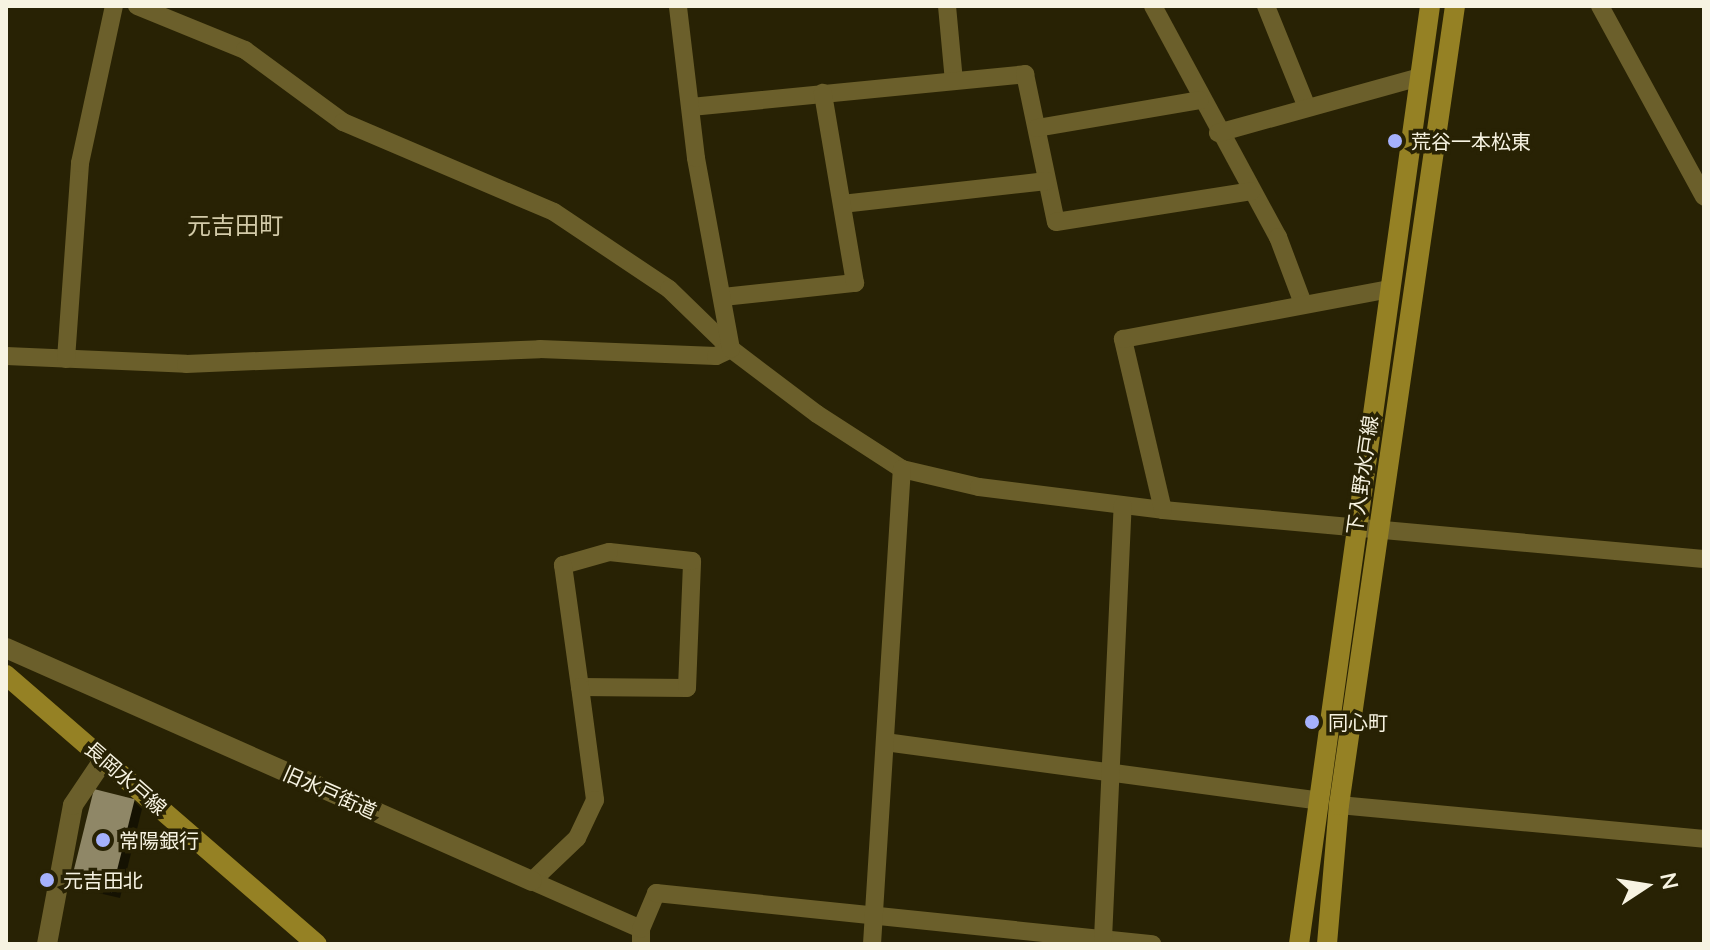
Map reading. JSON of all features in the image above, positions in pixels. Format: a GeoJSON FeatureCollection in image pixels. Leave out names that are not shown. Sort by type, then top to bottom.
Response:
{"type":"FeatureCollection","features":[{"type":"Feature","properties":{"kind":"main road","name":"下入野水戸線"},"geometry":{"type":"LineString","coordinates":[[1299,944],[1354,527],[1430,6]]}},
{"type":"Feature","properties":{"kind":"main road","name":"下入野水戸線"},"geometry":{"type":"LineString","coordinates":[[1327,944],[1339,805],[1455,6]]}},
{"type":"Feature","properties":{"kind":"main road","name":"長岡水戸線"},"geometry":{"type":"LineString","coordinates":[[6,675],[317,944]]}},
{"type":"Feature","properties":{"kind":"street"},"geometry":{"type":"LineString","coordinates":[[66,359],[80,163],[114,6]]}},
{"type":"Feature","properties":{"kind":"street"},"geometry":{"type":"LineString","coordinates":[[137,6],[245,50],[343,122],[554,212],[669,289],[731,349],[902,469],[979,487],[1163,510],[1704,559]]}},
{"type":"Feature","properties":{"kind":"street"},"geometry":{"type":"LineString","coordinates":[[678,6],[691,107],[731,349]]}},
{"type":"Feature","properties":{"kind":"street"},"geometry":{"type":"LineString","coordinates":[[947,6],[954,81]]}},
{"type":"Feature","properties":{"kind":"street"},"geometry":{"type":"LineString","coordinates":[[1153,6],[1200,100],[1252,191],[1302,301]]}},
{"type":"Feature","properties":{"kind":"street"},"geometry":{"type":"LineString","coordinates":[[1266,6],[1306,105]]}},
{"type":"Feature","properties":{"kind":"street"},"geometry":{"type":"LineString","coordinates":[[1600,6],[1698,167],[1704,197]]}},
{"type":"Feature","properties":{"kind":"street"},"geometry":{"type":"LineString","coordinates":[[691,107],[1025,74],[1056,222],[1252,191]]}},
{"type":"Feature","properties":{"kind":"street"},"geometry":{"type":"LineString","coordinates":[[1218,133],[1306,105],[1420,77]]}},
{"type":"Feature","properties":{"kind":"street"},"geometry":{"type":"LineString","coordinates":[[723,297],[855,283],[823,93]]}},
{"type":"Feature","properties":{"kind":"street"},"geometry":{"type":"LineString","coordinates":[[1037,128],[1200,100]]}},
{"type":"Feature","properties":{"kind":"street"},"geometry":{"type":"LineString","coordinates":[[842,204],[1047,181]]}},
{"type":"Feature","properties":{"kind":"street"},"geometry":{"type":"LineString","coordinates":[[1163,510],[1123,339],[1302,301],[1390,289]]}},
{"type":"Feature","properties":{"kind":"street"},"geometry":{"type":"LineString","coordinates":[[6,356],[186,364],[540,349],[716,356],[731,349]]}},
{"type":"Feature","properties":{"kind":"street"},"geometry":{"type":"LineString","coordinates":[[872,944],[902,469]]}},
{"type":"Feature","properties":{"kind":"street"},"geometry":{"type":"LineString","coordinates":[[1103,939],[1123,505]]}},
{"type":"Feature","properties":{"kind":"street"},"geometry":{"type":"LineString","coordinates":[[532,881],[577,838],[595,800],[563,565],[609,552],[692,561],[687,688],[580,687]]}},
{"type":"Feature","properties":{"kind":"street","name":"旧水戸街道"},"geometry":{"type":"LineString","coordinates":[[6,648],[532,881],[641,936]]}},
{"type":"Feature","properties":{"kind":"street"},"geometry":{"type":"LineString","coordinates":[[885,742],[1316,800]]}},
{"type":"Feature","properties":{"kind":"street"},"geometry":{"type":"LineString","coordinates":[[47,944],[73,805],[104,759]]}},
{"type":"Feature","properties":{"kind":"street"},"geometry":{"type":"LineString","coordinates":[[1339,805],[1704,839]]}},
{"type":"Feature","properties":{"kind":"street"},"geometry":{"type":"LineString","coordinates":[[641,936],[656,893],[1152,944]]}},
{"type":"Feature","properties":{"kind":"building","name":"常陽銀行"},"geometry":{"type":"Polygon","coordinates":[[[94,789],[135,799],[112,892],[71,882],[94,789]]]}},
{"type":"Feature","properties":{"kind":"place","name":"荒谷一本松東"},"geometry":{"type":"Point","coordinates":[1395,141]}},
{"type":"Feature","properties":{"kind":"place","name":"同心町"},"geometry":{"type":"Point","coordinates":[1312,722]}},
{"type":"Feature","properties":{"kind":"place","name":"常陽銀行"},"geometry":{"type":"Point","coordinates":[103,840]}},
{"type":"Feature","properties":{"kind":"place","name":"元吉田北"},"geometry":{"type":"Point","coordinates":[47,880]}},
{"type":"Feature","properties":{"kind":"district","name":"元吉田町"},"geometry":{"type":"Point","coordinates":[235,226]}}]}
